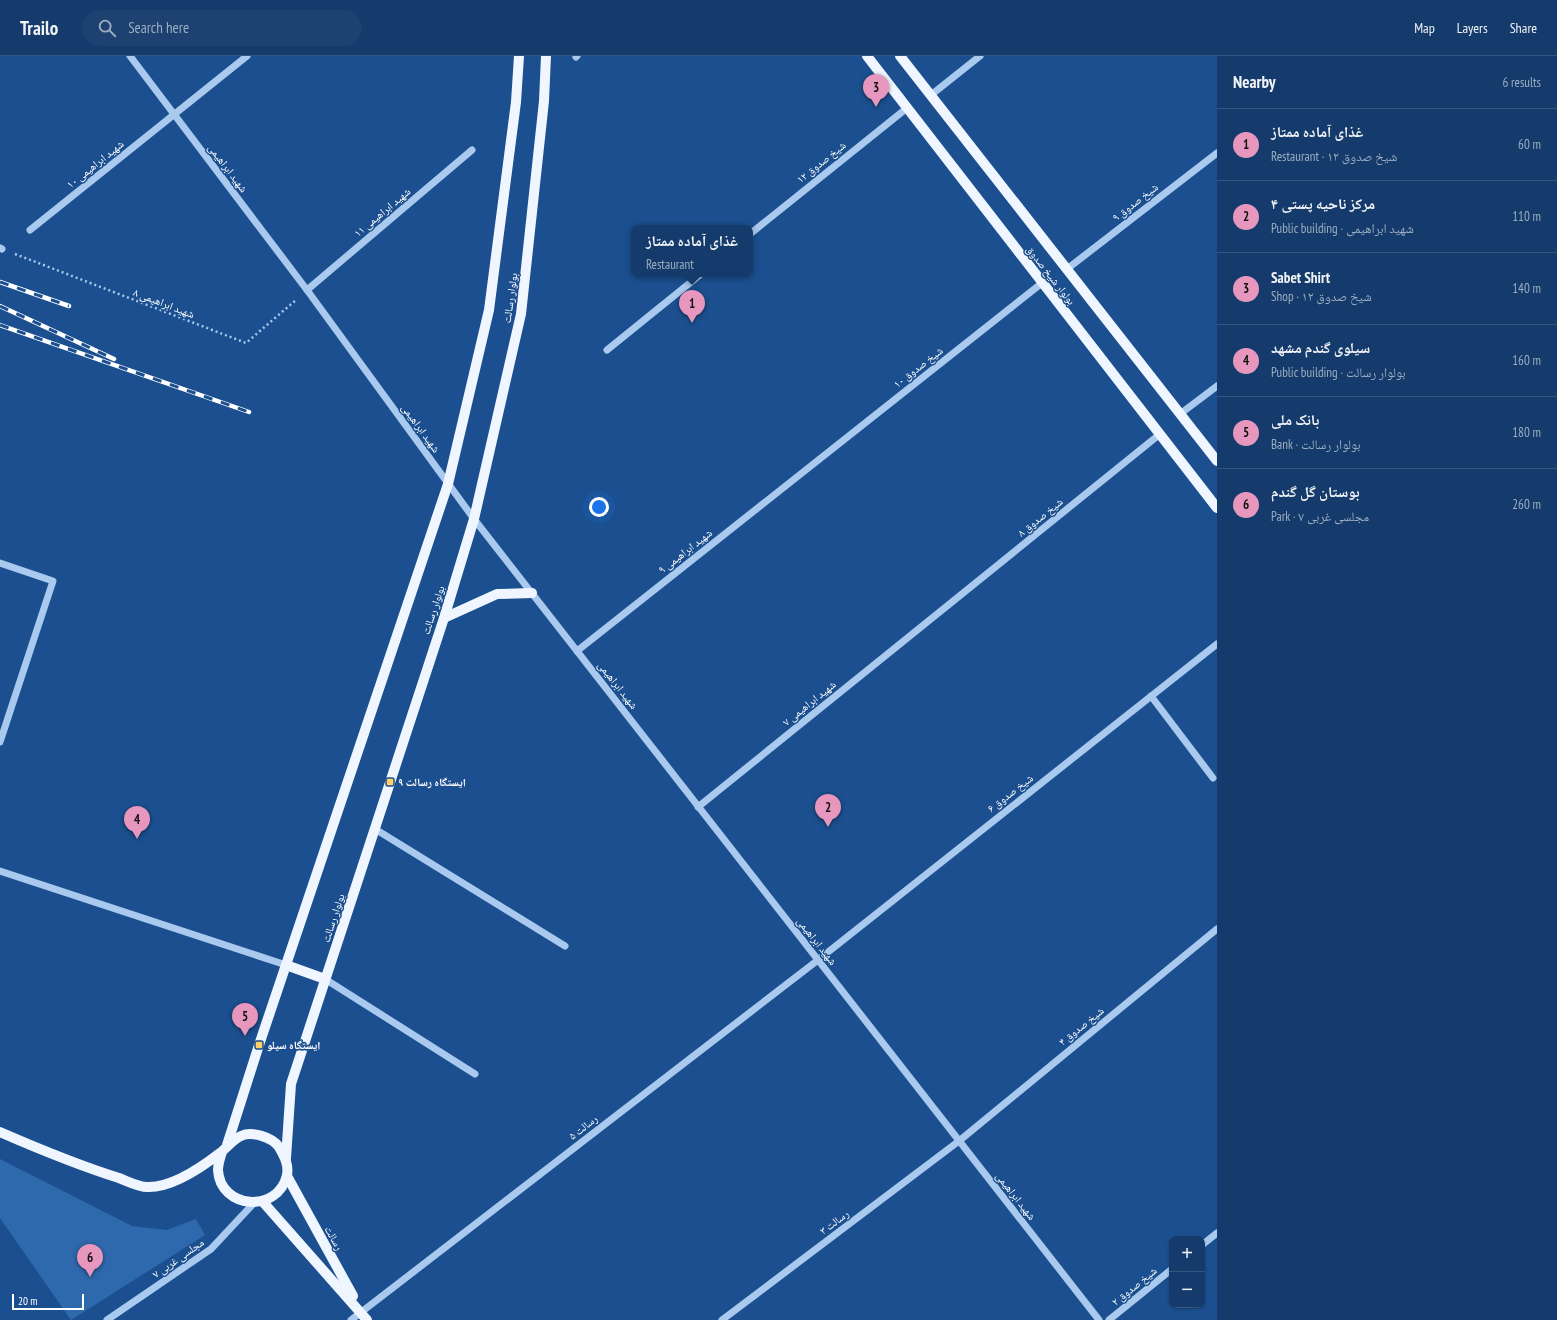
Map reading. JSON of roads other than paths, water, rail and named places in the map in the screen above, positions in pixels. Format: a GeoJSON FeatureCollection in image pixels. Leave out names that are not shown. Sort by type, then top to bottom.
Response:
{"type":"FeatureCollection","features":[{"type":"Feature","properties":{"kind":"main road","name":"بولوار رسالت"},"geometry":{"type":"LineString","coordinates":[[224,1148],[448,484],[489,310],[516,102],[519,56]]}},
{"type":"Feature","properties":{"kind":"main road","name":"بولوار رسالت"},"geometry":{"type":"LineString","coordinates":[[286,1158],[291,1084],[444,618],[474,519],[521,314],[544,101],[546,56]]}},
{"type":"Feature","properties":{"kind":"main road","name":"بولوار شیخ صدوق"},"geometry":{"type":"LineString","coordinates":[[867,56],[1217,508]]}},
{"type":"Feature","properties":{"kind":"main road","name":"بولوار شیخ صدوق"},"geometry":{"type":"LineString","coordinates":[[900,56],[1217,461]]}},
{"type":"Feature","properties":{"kind":"main road"},"geometry":{"type":"LineString","coordinates":[[444,618],[497,594],[532,593]]}},
{"type":"Feature","properties":{"kind":"main road"},"geometry":{"type":"LineString","coordinates":[[286,966],[325,979]]}},
{"type":"Feature","properties":{"kind":"main road"},"geometry":{"type":"LineString","coordinates":[[0,1132],[79,1165],[147,1187],[178,1180],[242,1135],[260,1135],[276,1143],[286,1158],[287,1176],[278,1192],[258,1202],[236,1199],[223,1187],[218,1170],[224,1148]]}},
{"type":"Feature","properties":{"kind":"main road","name":"رسالت"},"geometry":{"type":"LineString","coordinates":[[287,1176],[364,1316]]}},
{"type":"Feature","properties":{"kind":"main road"},"geometry":{"type":"LineString","coordinates":[[258,1202],[364,1316]]}},
{"type":"Feature","properties":{"kind":"street","name":"شهید ابراهیمی"},"geometry":{"type":"LineString","coordinates":[[130,56],[306,290],[474,519],[1099,1320]]}},
{"type":"Feature","properties":{"kind":"street","name":"شهید ابراهیمی ۱۰"},"geometry":{"type":"LineString","coordinates":[[30,230],[247,56]]}},
{"type":"Feature","properties":{"kind":"street"},"geometry":{"type":"LineString","coordinates":[[931,95],[980,56]]}},
{"type":"Feature","properties":{"kind":"street","name":"شیخ صدوق ۱۲"},"geometry":{"type":"LineString","coordinates":[[753,232],[907,108]]}},
{"type":"Feature","properties":{"kind":"street","name":"شهید ابراهیمی ۱۱"},"geometry":{"type":"LineString","coordinates":[[306,290],[472,150]]}},
{"type":"Feature","properties":{"kind":"street","name":"شیخ صدوق ۹"},"geometry":{"type":"LineString","coordinates":[[1067,269],[1217,153]]}},
{"type":"Feature","properties":{"kind":"street"},"geometry":{"type":"LineString","coordinates":[[607,350],[697,277]]}},
{"type":"Feature","properties":{"kind":"street","name":"شیخ صدوق ۱۰"},"geometry":{"type":"LineString","coordinates":[[807,468],[1042,283]]}},
{"type":"Feature","properties":{"kind":"street"},"geometry":{"type":"LineString","coordinates":[[1180,414],[1217,386]]}},
{"type":"Feature","properties":{"kind":"street","name":"شیخ صدوق ۸"},"geometry":{"type":"LineString","coordinates":[[933,616],[1160,434]]}},
{"type":"Feature","properties":{"kind":"street","name":"شهید ابراهیمی ۹"},"geometry":{"type":"LineString","coordinates":[[577,651],[807,468]]}},
{"type":"Feature","properties":{"kind":"street"},"geometry":{"type":"LineString","coordinates":[[0,563],[53,581],[0,742]]}},
{"type":"Feature","properties":{"kind":"street","name":"شهید ابراهیمی ۷"},"geometry":{"type":"LineString","coordinates":[[698,807],[933,616]]}},
{"type":"Feature","properties":{"kind":"street","name":"شیخ صدوق ۶"},"geometry":{"type":"LineString","coordinates":[[818,960],[1217,644]]}},
{"type":"Feature","properties":{"kind":"street"},"geometry":{"type":"LineString","coordinates":[[1151,696],[1213,778]]}},
{"type":"Feature","properties":{"kind":"street"},"geometry":{"type":"LineString","coordinates":[[375,829],[565,946]]}},
{"type":"Feature","properties":{"kind":"street"},"geometry":{"type":"LineString","coordinates":[[0,871],[286,966]]}},
{"type":"Feature","properties":{"kind":"street","name":"شیخ صدوق ۴"},"geometry":{"type":"LineString","coordinates":[[959,1141],[1217,929]]}},
{"type":"Feature","properties":{"kind":"street","name":"رسالت ۵"},"geometry":{"type":"LineString","coordinates":[[351,1320],[364,1316],[818,960]]}},
{"type":"Feature","properties":{"kind":"street"},"geometry":{"type":"LineString","coordinates":[[325,979],[475,1074]]}},
{"type":"Feature","properties":{"kind":"street","name":"رسالت ۳"},"geometry":{"type":"LineString","coordinates":[[722,1320],[959,1141]]}},
{"type":"Feature","properties":{"kind":"street","name":"مجلسی غربی ۷"},"geometry":{"type":"LineString","coordinates":[[107,1320],[211,1249],[258,1202]]}},
{"type":"Feature","properties":{"kind":"street"},"geometry":{"type":"LineString","coordinates":[[1205,1243],[1217,1233]]}},
{"type":"Feature","properties":{"kind":"street","name":"شیخ صدوق ۲"},"geometry":{"type":"LineString","coordinates":[[1109,1320],[1169,1271]]}},
{"type":"Feature","properties":{"kind":"railway"},"geometry":{"type":"LineString","coordinates":[[0,282],[69,306]]}},
{"type":"Feature","properties":{"kind":"railway"},"geometry":{"type":"LineString","coordinates":[[0,306],[114,359]]}},
{"type":"Feature","properties":{"kind":"railway"},"geometry":{"type":"LineString","coordinates":[[0,325],[249,412]]}},
{"type":"Feature","properties":{"kind":"place","name":"Sabet Shirt"},"geometry":{"type":"Point","coordinates":[876,107]}},
{"type":"Feature","properties":{"kind":"place","name":"غذای آماده ممتاز"},"geometry":{"type":"Point","coordinates":[692,323]}},
{"type":"Feature","properties":{"kind":"place","name":"ایستگاه رسالت ۹"},"geometry":{"type":"Point","coordinates":[390,782]}},
{"type":"Feature","properties":{"kind":"place","name":"مرکز ناحیه پستی ۴"},"geometry":{"type":"Point","coordinates":[828,827]}},
{"type":"Feature","properties":{"kind":"place","name":"سیلوی گندم مشهد"},"geometry":{"type":"Point","coordinates":[137,839]}},
{"type":"Feature","properties":{"kind":"place","name":"بانک ملی"},"geometry":{"type":"Point","coordinates":[245,1036]}},
{"type":"Feature","properties":{"kind":"place","name":"ایستگاه سیلو"},"geometry":{"type":"Point","coordinates":[259,1045]}},
{"type":"Feature","properties":{"kind":"place","name":"بوستان گل گندم"},"geometry":{"type":"Point","coordinates":[90,1277]}}]}
